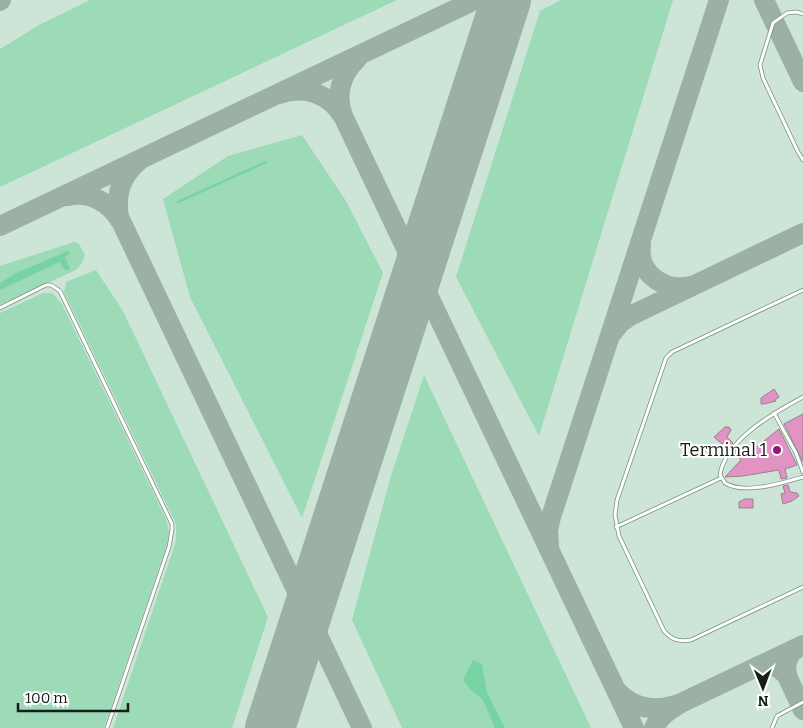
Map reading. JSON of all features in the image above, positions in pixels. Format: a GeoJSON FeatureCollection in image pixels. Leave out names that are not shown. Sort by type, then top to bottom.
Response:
{"type":"FeatureCollection","features":[{"type":"Feature","properties":{"kind":"lane"},"geometry":{"type":"LineString","coordinates":[[803,14],[797,12],[787,13],[773,23],[760,65],[763,78],[803,160]]}},
{"type":"Feature","properties":{"kind":"lane"},"geometry":{"type":"LineString","coordinates":[[0,308],[46,285],[52,285],[60,291],[172,524],[169,546],[107,728]]}},
{"type":"Feature","properties":{"kind":"lane"},"geometry":{"type":"LineString","coordinates":[[803,290],[672,352],[666,358],[618,500],[615,515],[616,527],[623,545],[664,630],[671,638],[679,641],[691,640],[803,587]]}},
{"type":"Feature","properties":{"kind":"lane"},"geometry":{"type":"LineString","coordinates":[[803,397],[774,413],[748,433],[726,457],[721,471],[721,478],[728,485],[740,488],[771,485],[803,477]]}},
{"type":"Feature","properties":{"kind":"lane"},"geometry":{"type":"LineString","coordinates":[[774,413],[796,453],[803,472]]}},
{"type":"Feature","properties":{"kind":"lane"},"geometry":{"type":"LineString","coordinates":[[616,527],[721,478]]}},
{"type":"Feature","properties":{"kind":"lane"},"geometry":{"type":"LineString","coordinates":[[772,728],[777,716],[803,702]]}},
{"type":"Feature","properties":{"kind":"shaded area"},"geometry":{"type":"Polygon","coordinates":[[[90,0],[397,0],[0,187],[0,49],[39,25],[90,0]]]}},
{"type":"Feature","properties":{"kind":"shaded area"},"geometry":{"type":"Polygon","coordinates":[[[561,0],[673,0],[539,436],[456,277],[540,11],[561,0]]]}},
{"type":"Feature","properties":{"kind":"shaded area"},"geometry":{"type":"Polygon","coordinates":[[[302,135],[346,201],[383,273],[302,518],[190,297],[163,199],[228,156],[302,135]]]}},
{"type":"Feature","properties":{"kind":"shaded area"},"geometry":{"type":"Polygon","coordinates":[[[74,242],[79,244],[85,255],[82,263],[76,270],[0,305],[0,266],[74,242]]]}},
{"type":"Feature","properties":{"kind":"shaded area"},"geometry":{"type":"Polygon","coordinates":[[[68,251],[70,253],[65,257],[70,269],[66,270],[61,266],[60,262],[0,290],[0,283],[16,273],[68,251]]]}},
{"type":"Feature","properties":{"kind":"shaded area"},"geometry":{"type":"Polygon","coordinates":[[[96,270],[123,311],[268,617],[232,728],[113,728],[176,541],[176,524],[64,292],[66,282],[96,270]]]}},
{"type":"Feature","properties":{"kind":"shaded area"},"geometry":{"type":"Polygon","coordinates":[[[43,293],[52,293],[62,304],[166,519],[169,532],[167,545],[104,728],[0,728],[0,313],[43,293]]]}},
{"type":"Feature","properties":{"kind":"shaded area"},"geometry":{"type":"Polygon","coordinates":[[[424,375],[591,728],[402,728],[352,620],[390,479],[424,375]]]}},
{"type":"Feature","properties":{"kind":"shaded area"},"geometry":{"type":"Polygon","coordinates":[[[473,660],[482,664],[487,693],[505,728],[495,728],[483,700],[463,680],[473,660]]]}},
{"type":"Feature","properties":{"kind":"building"},"geometry":{"type":"Polygon","coordinates":[[[774,389],[779,397],[776,401],[761,404],[761,398],[774,389]]]}},
{"type":"Feature","properties":{"kind":"building"},"geometry":{"type":"Polygon","coordinates":[[[803,414],[803,462],[784,424],[803,414]]]}},
{"type":"Feature","properties":{"kind":"building"},"geometry":{"type":"Polygon","coordinates":[[[725,427],[729,427],[731,430],[727,437],[733,443],[729,447],[714,437],[725,427]]]}},
{"type":"Feature","properties":{"kind":"building"},"geometry":{"type":"Polygon","coordinates":[[[779,429],[797,465],[785,469],[787,478],[781,479],[779,470],[725,477],[741,460],[734,452],[738,448],[745,456],[779,429]]]}},
{"type":"Feature","properties":{"kind":"building"},"geometry":{"type":"Polygon","coordinates":[[[788,485],[790,492],[797,493],[799,496],[783,504],[781,494],[785,493],[783,486],[788,485]]]}},
{"type":"Feature","properties":{"kind":"building"},"geometry":{"type":"Polygon","coordinates":[[[745,499],[753,499],[753,508],[739,508],[739,502],[745,499]]]}},
{"type":"Feature","properties":{"kind":"waterway"},"geometry":{"type":"LineString","coordinates":[[178,202],[266,162]]}},
{"type":"Feature","properties":{"kind":"taxiway"},"geometry":{"type":"LineString","coordinates":[[0,226],[475,0]]}},
{"type":"Feature","properties":{"kind":"taxiway"},"geometry":{"type":"LineString","coordinates":[[549,546],[548,530],[551,517],[719,0]]}},
{"type":"Feature","properties":{"kind":"taxiway"},"geometry":{"type":"LineString","coordinates":[[764,0],[803,82]]}},
{"type":"Feature","properties":{"kind":"taxiway"},"geometry":{"type":"LineString","coordinates":[[343,116],[340,100],[341,85],[347,71],[357,59]]}},
{"type":"Feature","properties":{"kind":"taxiway"},"geometry":{"type":"LineString","coordinates":[[279,94],[289,91],[308,91],[324,97],[332,103],[344,118],[634,728]]}},
{"type":"Feature","properties":{"kind":"taxiway"},"geometry":{"type":"LineString","coordinates":[[140,160],[128,172],[121,185],[118,200],[119,217],[362,728]]}},
{"type":"Feature","properties":{"kind":"taxiway"},"geometry":{"type":"LineString","coordinates":[[68,196],[84,195],[99,200],[112,209],[121,222]]}},
{"type":"Feature","properties":{"kind":"taxiway"},"geometry":{"type":"LineString","coordinates":[[613,332],[620,323],[632,315],[803,233]]}},
{"type":"Feature","properties":{"kind":"taxiway"},"geometry":{"type":"LineString","coordinates":[[641,245],[643,264],[654,278],[671,286],[690,286]]}},
{"type":"Feature","properties":{"kind":"taxiway"},"geometry":{"type":"LineString","coordinates":[[681,703],[803,645]]}},
{"type":"Feature","properties":{"kind":"taxiway"},"geometry":{"type":"LineString","coordinates":[[758,666],[767,665],[775,667],[788,678],[786,669],[789,657],[799,647]]}},
{"type":"Feature","properties":{"kind":"taxiway"},"geometry":{"type":"LineString","coordinates":[[788,678],[803,710]]}},
{"type":"Feature","properties":{"kind":"taxiway"},"geometry":{"type":"LineString","coordinates":[[617,691],[631,702],[647,708],[664,708],[681,703],[665,714],[654,728]]}},
{"type":"Feature","properties":{"kind":"runway"},"geometry":{"type":"LineString","coordinates":[[270,728],[506,0]]}},
{"type":"Feature","properties":{"kind":"place","name":"Terminal 1"},"geometry":{"type":"Point","coordinates":[777,450]}}]}
